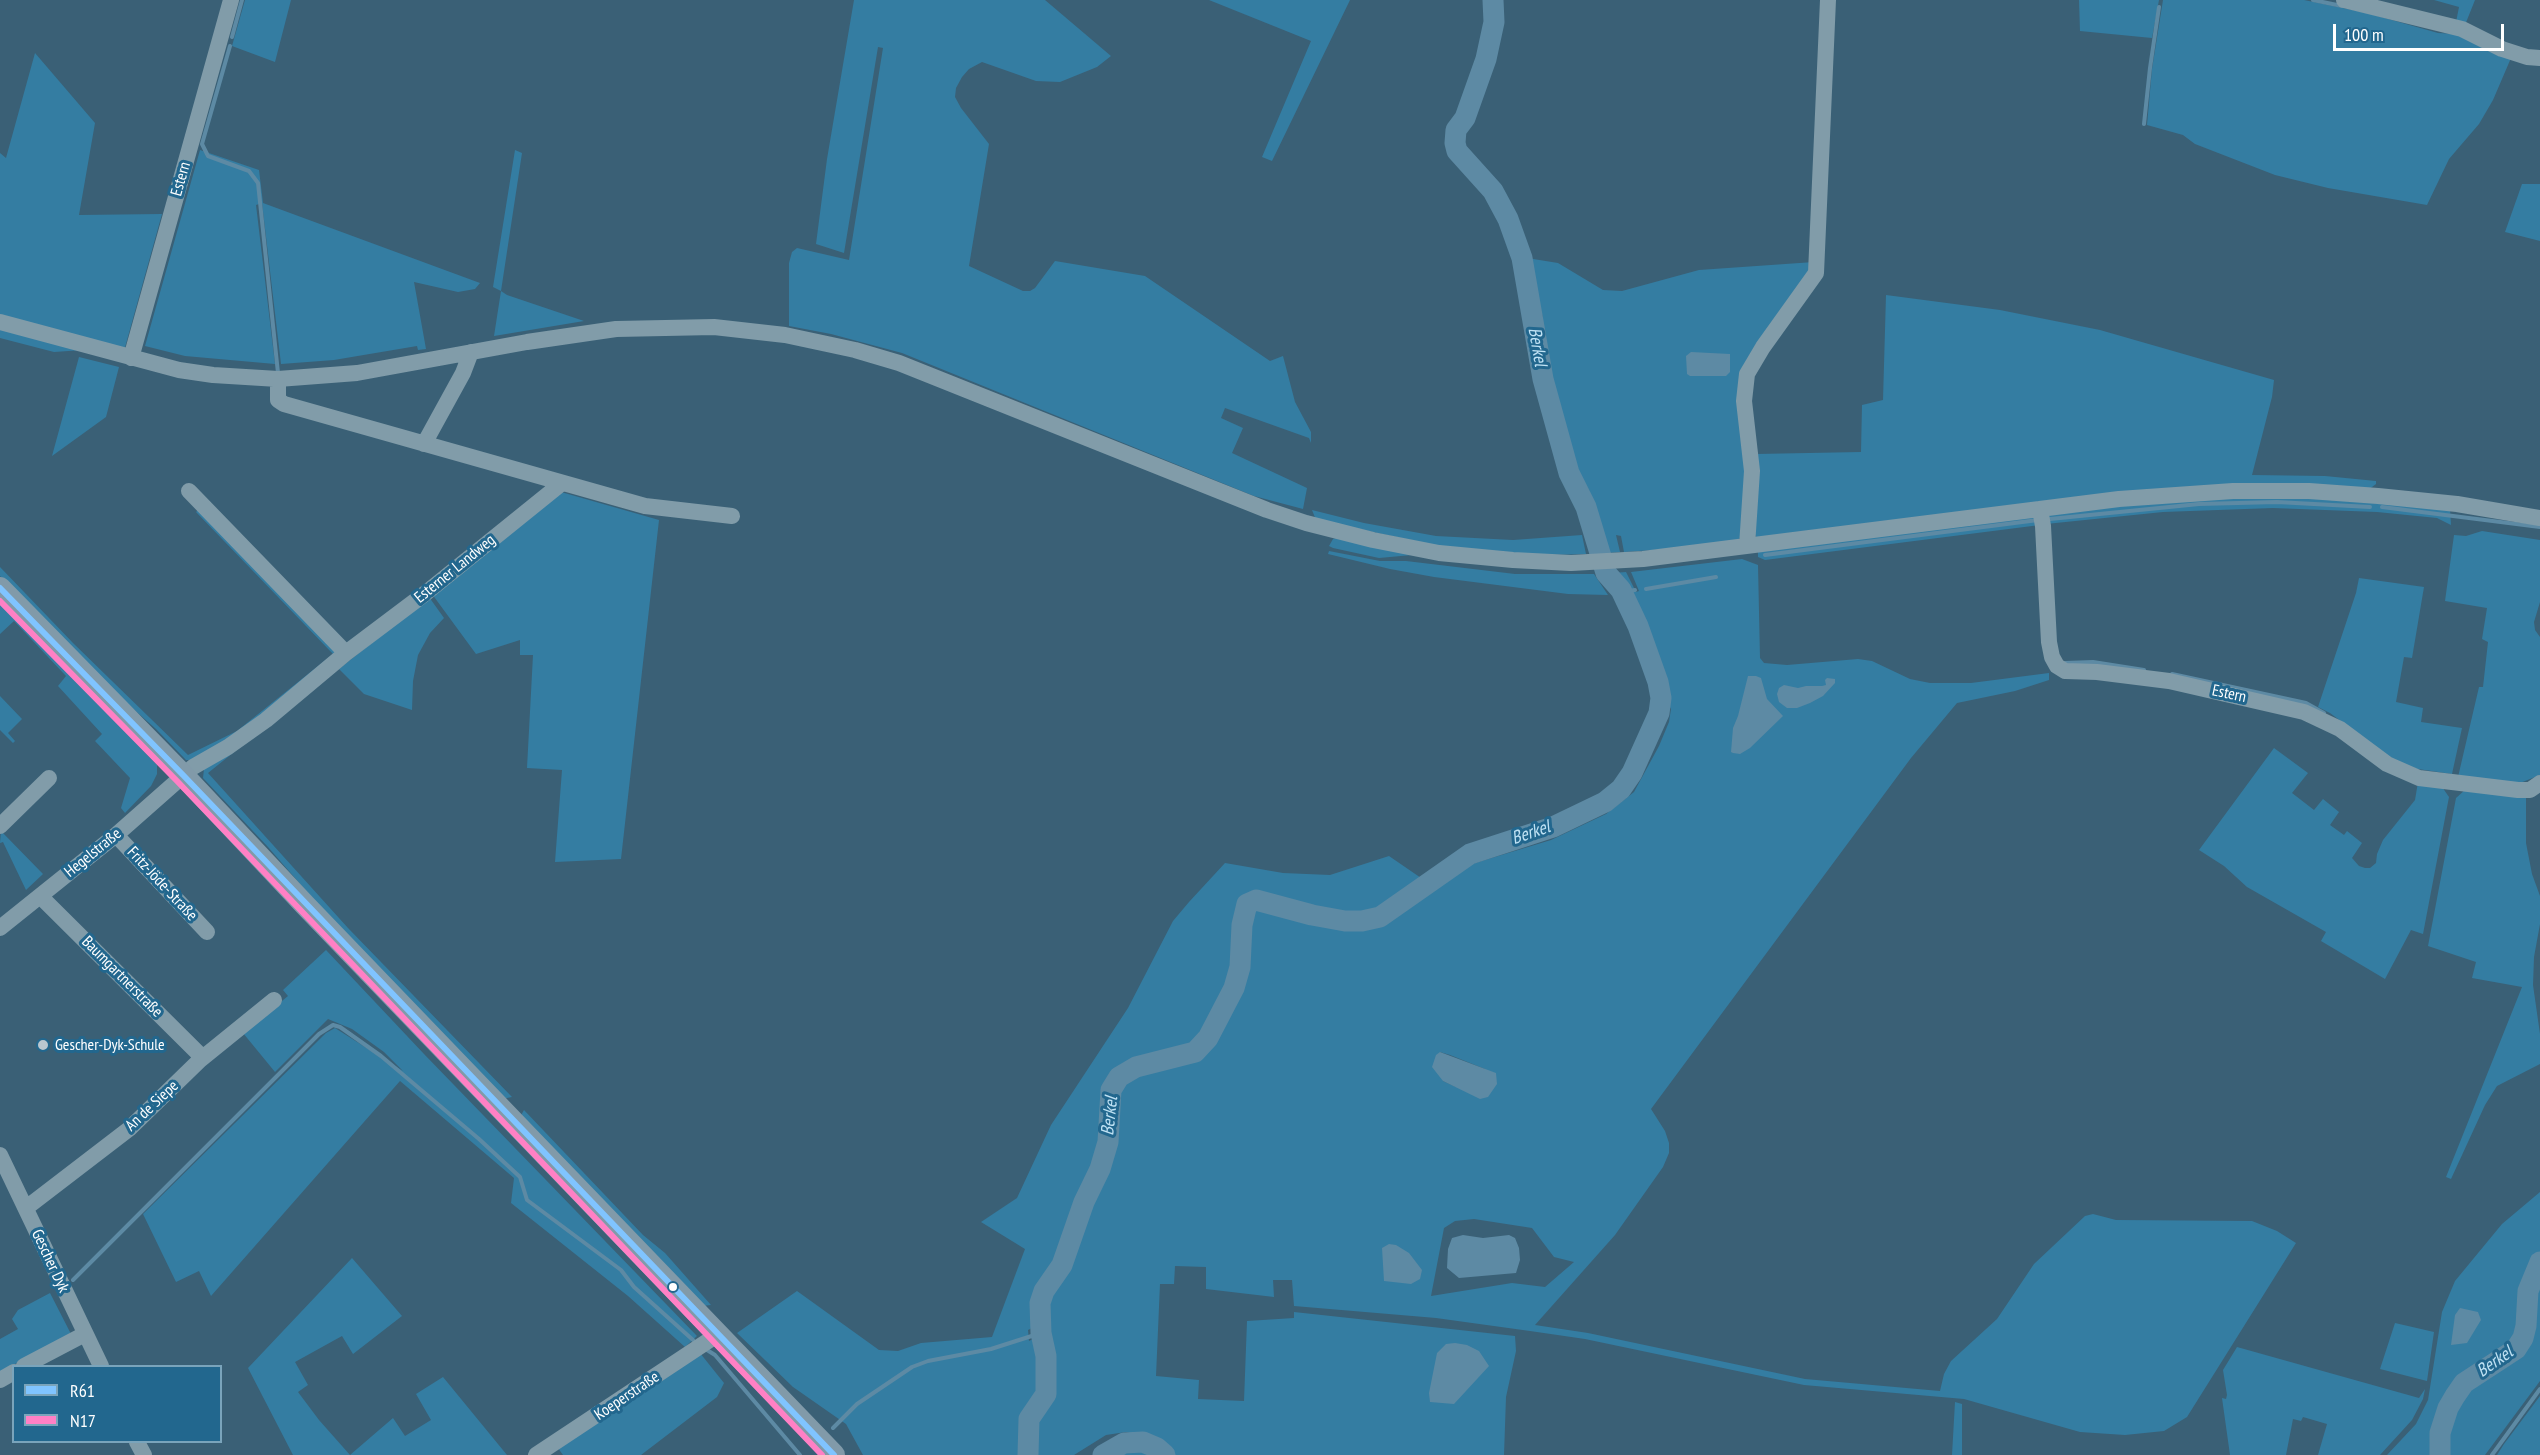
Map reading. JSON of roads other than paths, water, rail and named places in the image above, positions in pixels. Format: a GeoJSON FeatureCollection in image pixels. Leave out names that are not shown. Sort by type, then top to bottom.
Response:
{"type":"FeatureCollection","features":[{"type":"Feature","properties":{"kind":"main road"},"geometry":{"type":"LineString","coordinates":[[0,588],[110,703],[183,775],[834,1455]]}},
{"type":"Feature","properties":{"kind":"street","name":"Estern"},"geometry":{"type":"LineString","coordinates":[[131,358],[231,0]]}},
{"type":"Feature","properties":{"kind":"street"},"geometry":{"type":"LineString","coordinates":[[1747,546],[1752,471],[1744,401],[1747,374],[1763,347],[1816,273],[1828,0]]}},
{"type":"Feature","properties":{"kind":"street"},"geometry":{"type":"LineString","coordinates":[[2344,0],[2462,29],[2502,49],[2527,57],[2540,58]]}},
{"type":"Feature","properties":{"kind":"street"},"geometry":{"type":"LineString","coordinates":[[0,322],[131,358],[213,375],[278,379],[357,373],[595,331],[650,327],[746,330],[815,340],[898,363],[1267,510],[1306,523],[1373,540],[1439,553],[1513,560],[1571,562],[1643,559],[2175,493],[2289,491],[2407,498],[2540,518]]}},
{"type":"Feature","properties":{"kind":"street"},"geometry":{"type":"LineString","coordinates":[[424,444],[463,373],[471,352]]}},
{"type":"Feature","properties":{"kind":"street"},"geometry":{"type":"LineString","coordinates":[[278,379],[278,400],[284,404],[645,507],[732,516]]}},
{"type":"Feature","properties":{"kind":"street","name":"Esterner Landweg"},"geometry":{"type":"LineString","coordinates":[[183,775],[266,720],[346,653],[436,585],[562,483]]}},
{"type":"Feature","properties":{"kind":"street"},"geometry":{"type":"LineString","coordinates":[[189,491],[346,653]]}},
{"type":"Feature","properties":{"kind":"street","name":"Estern"},"geometry":{"type":"LineString","coordinates":[[2040,509],[2043,526],[2049,642],[2056,666],[2065,671],[2097,672],[2169,681],[2304,712],[2340,729],[2387,764],[2419,778],[2518,790],[2530,790],[2540,783]]}},
{"type":"Feature","properties":{"kind":"street","name":"Hegelstraße"},"geometry":{"type":"LineString","coordinates":[[2,923],[40,896],[116,835],[183,775]]}},
{"type":"Feature","properties":{"kind":"street"},"geometry":{"type":"LineString","coordinates":[[0,826],[49,778]]}},
{"type":"Feature","properties":{"kind":"street","name":"Fritz-Jöde-Straße"},"geometry":{"type":"LineString","coordinates":[[116,835],[207,932]]}},
{"type":"Feature","properties":{"kind":"street","name":"Baumgartnerstraße"},"geometry":{"type":"LineString","coordinates":[[40,896],[198,1053],[200,1060]]}},
{"type":"Feature","properties":{"kind":"street","name":"An de Siepe"},"geometry":{"type":"LineString","coordinates":[[26,1208],[129,1129],[200,1060],[274,1000]]}},
{"type":"Feature","properties":{"kind":"street","name":"Gescher Dyk"},"geometry":{"type":"LineString","coordinates":[[0,1155],[100,1365]]}},
{"type":"Feature","properties":{"kind":"street"},"geometry":{"type":"LineString","coordinates":[[26,1365],[85,1334]]}},
{"type":"Feature","properties":{"kind":"street","name":"Koeperstraße"},"geometry":{"type":"LineString","coordinates":[[536,1455],[717,1335]]}},
{"type":"Feature","properties":{"kind":"waterway"},"geometry":{"type":"LineString","coordinates":[[232,37],[242,0]]}},
{"type":"Feature","properties":{"kind":"waterway","name":"Berkel"},"geometry":{"type":"LineString","coordinates":[[1028,1455],[1029,1419],[1046,1394],[1046,1356],[1041,1333],[1040,1303],[1044,1291],[1062,1265],[1084,1202],[1100,1169],[1108,1142],[1111,1090],[1119,1077],[1136,1067],[1195,1052],[1208,1038],[1234,988],[1240,967],[1242,925],[1247,904],[1256,900],[1345,921],[1362,921],[1380,917],[1470,854],[1553,827],[1605,802],[1621,789],[1632,773],[1659,713],[1661,698],[1658,682],[1638,626],[1621,590],[1606,573],[1586,507],[1569,473],[1543,379],[1522,258],[1508,219],[1493,191],[1457,151],[1455,143],[1456,130],[1465,118],[1486,59],[1494,22],[1493,0]]}},
{"type":"Feature","properties":{"kind":"waterway"},"geometry":{"type":"LineString","coordinates":[[2313,0],[2342,6]]}},
{"type":"Feature","properties":{"kind":"waterway"},"geometry":{"type":"LineString","coordinates":[[2144,124],[2159,7]]}},
{"type":"Feature","properties":{"kind":"waterway"},"geometry":{"type":"LineString","coordinates":[[230,46],[202,144],[208,156],[249,171],[258,183],[278,373]]}},
{"type":"Feature","properties":{"kind":"waterway"},"geometry":{"type":"LineString","coordinates":[[2050,519],[2199,504],[2277,502],[2370,507]]}},
{"type":"Feature","properties":{"kind":"waterway"},"geometry":{"type":"LineString","coordinates":[[2382,507],[2540,527]]}},
{"type":"Feature","properties":{"kind":"waterway"},"geometry":{"type":"LineString","coordinates":[[1765,555],[2038,520]]}},
{"type":"Feature","properties":{"kind":"waterway"},"geometry":{"type":"LineString","coordinates":[[1646,589],[1716,577]]}},
{"type":"Feature","properties":{"kind":"waterway"},"geometry":{"type":"LineString","coordinates":[[1622,592],[1635,590]]}},
{"type":"Feature","properties":{"kind":"waterway"},"geometry":{"type":"LineString","coordinates":[[2065,663],[2093,662],[2144,670]]}},
{"type":"Feature","properties":{"kind":"waterway"},"geometry":{"type":"LineString","coordinates":[[2172,674],[2306,703],[2324,713]]}},
{"type":"Feature","properties":{"kind":"waterway"},"geometry":{"type":"LineString","coordinates":[[73,1280],[319,1034],[333,1025],[340,1027],[381,1056],[479,1139],[520,1177],[527,1200],[621,1270],[634,1287],[693,1340]]}},
{"type":"Feature","properties":{"kind":"waterway","name":"Berkel"},"geometry":{"type":"LineString","coordinates":[[2440,1455],[2440,1433],[2448,1408],[2464,1383],[2516,1349],[2523,1338],[2528,1291],[2540,1262]]}},
{"type":"Feature","properties":{"kind":"waterway"},"geometry":{"type":"LineString","coordinates":[[833,1428],[857,1404],[912,1367],[928,1361],[991,1349],[1041,1333]]}},
{"type":"Feature","properties":{"kind":"waterway"},"geometry":{"type":"LineString","coordinates":[[707,1350],[715,1355],[800,1455]]}},
{"type":"Feature","properties":{"kind":"waterway"},"geometry":{"type":"LineString","coordinates":[[2492,1455],[2540,1389]]}},
{"type":"Feature","properties":{"kind":"waterway","name":"Berkel"},"geometry":{"type":"LineString","coordinates":[[1103,1455],[1124,1443],[1143,1442],[1157,1448],[1165,1455]]}},
{"type":"Feature","properties":{"kind":"place","name":"Gescher-Dyk-Schule"},"geometry":{"type":"Point","coordinates":[43,1045]}}]}
